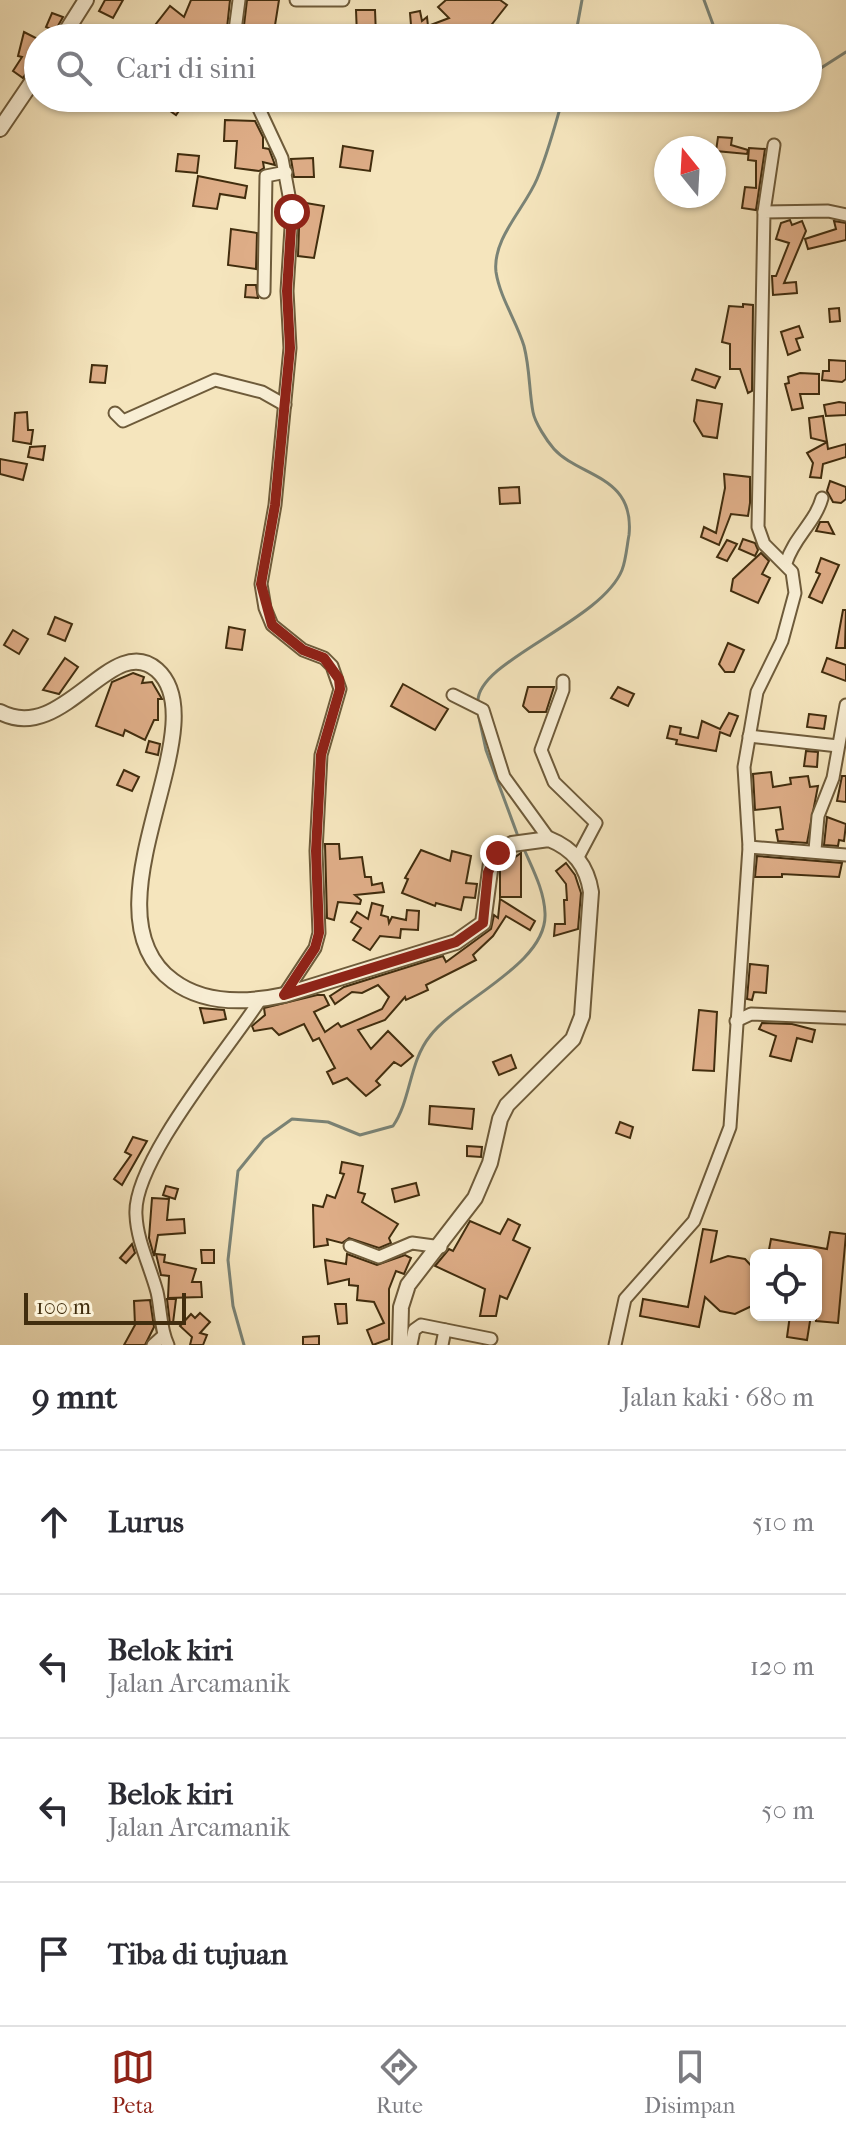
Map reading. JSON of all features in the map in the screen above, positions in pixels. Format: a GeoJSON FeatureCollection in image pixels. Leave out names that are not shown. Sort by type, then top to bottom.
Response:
{"type":"FeatureCollection","features":[{"type":"Feature","properties":{"kind":"street"},"geometry":{"type":"LineString","coordinates":[[71,24],[86,0]]}},
{"type":"Feature","properties":{"kind":"street"},"geometry":{"type":"LineString","coordinates":[[236,24],[239,0]]}},
{"type":"Feature","properties":{"kind":"street"},"geometry":{"type":"LineString","coordinates":[[296,0],[343,0]]}},
{"type":"Feature","properties":{"kind":"street"},"geometry":{"type":"LineString","coordinates":[[0,129],[24,94]]}},
{"type":"Feature","properties":{"kind":"street"},"geometry":{"type":"LineString","coordinates":[[260,112],[286,172],[292,212],[285,405],[275,505],[261,584],[265,608],[283,636],[332,666],[340,689],[321,755],[316,851],[319,933],[315,948],[284,995]]}},
{"type":"Feature","properties":{"kind":"street"},"geometry":{"type":"LineString","coordinates":[[615,1345],[618,1316],[625,1299],[638,1280],[687,1232],[699,1213],[730,1127],[749,847],[743,773],[757,692],[782,641],[793,605],[795,582],[786,563],[764,544],[758,527],[764,212],[774,145]]}},
{"type":"Feature","properties":{"kind":"street"},"geometry":{"type":"LineString","coordinates":[[264,292],[266,176],[286,172]]}},
{"type":"Feature","properties":{"kind":"street"},"geometry":{"type":"LineString","coordinates":[[764,212],[828,211],[846,215]]}},
{"type":"Feature","properties":{"kind":"street"},"geometry":{"type":"LineString","coordinates":[[115,413],[123,421],[215,380],[262,392],[285,405]]}},
{"type":"Feature","properties":{"kind":"street"},"geometry":{"type":"LineString","coordinates":[[786,563],[793,543],[818,512],[822,498]]}},
{"type":"Feature","properties":{"kind":"street"},"geometry":{"type":"LineString","coordinates":[[0,712],[30,719],[70,703],[109,669],[139,661],[156,669],[168,683],[174,719],[139,909],[146,942],[167,977],[191,993],[230,1001],[260,1000],[456,942],[483,923],[488,872],[498,853],[512,844],[549,839]]}},
{"type":"Feature","properties":{"kind":"street"},"geometry":{"type":"LineString","coordinates":[[563,681],[563,690],[541,750],[554,782],[596,823],[578,857]]}},
{"type":"Feature","properties":{"kind":"street"},"geometry":{"type":"LineString","coordinates":[[400,1345],[401,1307],[408,1285],[441,1247],[483,1181],[507,1105],[573,1039],[582,1016],[591,892],[589,878],[578,857],[549,839],[504,777],[483,710],[453,695]]}},
{"type":"Feature","properties":{"kind":"street"},"geometry":{"type":"LineString","coordinates":[[815,850],[818,816],[833,778],[846,705]]}},
{"type":"Feature","properties":{"kind":"street"},"geometry":{"type":"LineString","coordinates":[[749,736],[838,746]]}},
{"type":"Feature","properties":{"kind":"street"},"geometry":{"type":"LineString","coordinates":[[749,847],[815,850],[846,855]]}},
{"type":"Feature","properties":{"kind":"street"},"geometry":{"type":"LineString","coordinates":[[153,1345],[166,1340],[157,1294],[140,1240],[137,1201],[151,1165],[175,1123],[260,1000]]}},
{"type":"Feature","properties":{"kind":"street"},"geometry":{"type":"LineString","coordinates":[[736,1021],[763,1014],[846,1018]]}},
{"type":"Feature","properties":{"kind":"street"},"geometry":{"type":"LineString","coordinates":[[350,1246],[379,1257],[412,1243],[441,1247]]}},
{"type":"Feature","properties":{"kind":"street"},"geometry":{"type":"LineString","coordinates":[[411,1345],[417,1326],[491,1339]]}},
{"type":"Feature","properties":{"kind":"street"},"geometry":{"type":"LineString","coordinates":[[442,1345],[445,1330]]}},
{"type":"Feature","properties":{"kind":"building"},"geometry":{"type":"Polygon","coordinates":[[[105,0],[123,0],[113,18],[99,11],[105,0]]]}},
{"type":"Feature","properties":{"kind":"building"},"geometry":{"type":"Polygon","coordinates":[[[191,0],[230,0],[227,24],[156,24],[170,6],[184,17],[191,0]]]}},
{"type":"Feature","properties":{"kind":"building"},"geometry":{"type":"Polygon","coordinates":[[[247,0],[279,0],[275,24],[244,24],[247,0]]]}},
{"type":"Feature","properties":{"kind":"building"},"geometry":{"type":"Polygon","coordinates":[[[446,0],[500,0],[507,5],[492,24],[433,24],[449,18],[438,7],[446,0]]]}},
{"type":"Feature","properties":{"kind":"building"},"geometry":{"type":"Polygon","coordinates":[[[356,10],[375,10],[376,24],[357,24],[356,10]]]}},
{"type":"Feature","properties":{"kind":"building"},"geometry":{"type":"Polygon","coordinates":[[[420,11],[422,21],[427,17],[428,24],[411,24],[410,13],[420,11]]]}},
{"type":"Feature","properties":{"kind":"building"},"geometry":{"type":"Polygon","coordinates":[[[52,13],[63,17],[59,24],[47,24],[52,13]]]}},
{"type":"Feature","properties":{"kind":"building"},"geometry":{"type":"Polygon","coordinates":[[[24,32],[23,78],[13,71],[22,57],[18,56],[24,32]]]}},
{"type":"Feature","properties":{"kind":"building"},"geometry":{"type":"Polygon","coordinates":[[[225,120],[255,121],[263,137],[263,148],[269,149],[275,165],[263,162],[264,168],[259,171],[235,168],[237,141],[224,141],[225,120]]]}},
{"type":"Feature","properties":{"kind":"building"},"geometry":{"type":"Polygon","coordinates":[[[726,138],[732,138],[731,145],[748,150],[747,154],[726,152],[726,138]]]}},
{"type":"Feature","properties":{"kind":"building"},"geometry":{"type":"Polygon","coordinates":[[[343,146],[373,151],[370,171],[340,167],[343,146]]]}},
{"type":"Feature","properties":{"kind":"building"},"geometry":{"type":"Polygon","coordinates":[[[749,148],[765,149],[756,210],[742,208],[745,187],[756,188],[756,161],[748,160],[749,148]]]}},
{"type":"Feature","properties":{"kind":"building"},"geometry":{"type":"Polygon","coordinates":[[[178,154],[199,156],[197,173],[176,171],[178,154]]]}},
{"type":"Feature","properties":{"kind":"building"},"geometry":{"type":"Polygon","coordinates":[[[313,158],[314,177],[294,177],[291,159],[313,158]]]}},
{"type":"Feature","properties":{"kind":"building"},"geometry":{"type":"Polygon","coordinates":[[[198,176],[247,186],[245,198],[220,194],[217,209],[193,206],[198,176]]]}},
{"type":"Feature","properties":{"kind":"building"},"geometry":{"type":"Polygon","coordinates":[[[300,202],[324,206],[314,258],[298,256],[300,202]]]}},
{"type":"Feature","properties":{"kind":"building"},"geometry":{"type":"Polygon","coordinates":[[[790,220],[792,225],[802,221],[806,231],[784,283],[796,282],[797,293],[773,295],[772,276],[776,276],[789,243],[776,239],[781,223],[790,220]]]}},
{"type":"Feature","properties":{"kind":"building"},"geometry":{"type":"Polygon","coordinates":[[[834,221],[846,223],[846,240],[808,249],[805,239],[836,229],[834,221]]]}},
{"type":"Feature","properties":{"kind":"building"},"geometry":{"type":"Polygon","coordinates":[[[231,229],[257,233],[256,269],[228,265],[231,229]]]}},
{"type":"Feature","properties":{"kind":"building"},"geometry":{"type":"Polygon","coordinates":[[[246,285],[256,285],[258,298],[245,297],[246,285]]]}},
{"type":"Feature","properties":{"kind":"building"},"geometry":{"type":"Polygon","coordinates":[[[743,304],[753,305],[752,391],[748,393],[740,369],[730,369],[730,344],[722,342],[729,306],[743,307],[743,304]]]}},
{"type":"Feature","properties":{"kind":"building"},"geometry":{"type":"Polygon","coordinates":[[[839,308],[840,321],[830,322],[829,309],[839,308]]]}},
{"type":"Feature","properties":{"kind":"building"},"geometry":{"type":"Polygon","coordinates":[[[799,326],[803,337],[796,339],[800,350],[788,355],[781,332],[799,326]]]}},
{"type":"Feature","properties":{"kind":"building"},"geometry":{"type":"Polygon","coordinates":[[[829,360],[846,361],[846,379],[842,382],[822,380],[823,371],[829,371],[829,360]]]}},
{"type":"Feature","properties":{"kind":"building"},"geometry":{"type":"Polygon","coordinates":[[[92,365],[107,366],[105,383],[90,382],[92,365]]]}},
{"type":"Feature","properties":{"kind":"building"},"geometry":{"type":"Polygon","coordinates":[[[696,369],[720,377],[715,388],[692,380],[696,369]]]}},
{"type":"Feature","properties":{"kind":"building"},"geometry":{"type":"Polygon","coordinates":[[[800,373],[819,374],[819,394],[800,394],[803,408],[792,410],[785,384],[789,383],[788,377],[800,373]]]}},
{"type":"Feature","properties":{"kind":"building"},"geometry":{"type":"Polygon","coordinates":[[[697,400],[722,404],[717,438],[703,436],[694,421],[697,400]]]}},
{"type":"Feature","properties":{"kind":"building"},"geometry":{"type":"Polygon","coordinates":[[[846,403],[846,415],[826,416],[824,405],[846,403]]]}},
{"type":"Feature","properties":{"kind":"building"},"geometry":{"type":"Polygon","coordinates":[[[27,412],[28,430],[33,430],[31,444],[13,441],[15,413],[27,412]]]}},
{"type":"Feature","properties":{"kind":"building"},"geometry":{"type":"Polygon","coordinates":[[[823,416],[827,442],[811,438],[809,418],[823,416]]]}},
{"type":"Feature","properties":{"kind":"building"},"geometry":{"type":"Polygon","coordinates":[[[827,442],[828,449],[846,444],[846,457],[823,464],[821,478],[810,477],[813,463],[807,453],[827,442]]]}},
{"type":"Feature","properties":{"kind":"building"},"geometry":{"type":"Polygon","coordinates":[[[45,446],[43,460],[28,457],[30,447],[45,446]]]}},
{"type":"Feature","properties":{"kind":"building"},"geometry":{"type":"Polygon","coordinates":[[[0,459],[27,464],[23,480],[0,474],[0,459]]]}},
{"type":"Feature","properties":{"kind":"building"},"geometry":{"type":"Polygon","coordinates":[[[724,474],[750,477],[750,503],[748,516],[731,514],[719,545],[701,537],[704,527],[716,533],[725,488],[724,474]]]}},
{"type":"Feature","properties":{"kind":"building"},"geometry":{"type":"Polygon","coordinates":[[[830,481],[846,487],[846,499],[841,503],[833,502],[827,491],[830,481]]]}},
{"type":"Feature","properties":{"kind":"building"},"geometry":{"type":"Polygon","coordinates":[[[519,487],[520,503],[500,504],[499,488],[519,487]]]}},
{"type":"Feature","properties":{"kind":"building"},"geometry":{"type":"Polygon","coordinates":[[[820,522],[828,522],[834,534],[816,531],[820,522]]]}},
{"type":"Feature","properties":{"kind":"building"},"geometry":{"type":"Polygon","coordinates":[[[743,539],[755,543],[758,550],[755,556],[739,549],[743,539]]]}},
{"type":"Feature","properties":{"kind":"building"},"geometry":{"type":"Polygon","coordinates":[[[727,540],[737,544],[727,561],[717,557],[727,540]]]}},
{"type":"Feature","properties":{"kind":"building"},"geometry":{"type":"Polygon","coordinates":[[[761,553],[769,561],[762,574],[770,578],[758,603],[731,591],[733,579],[761,553]]]}},
{"type":"Feature","properties":{"kind":"building"},"geometry":{"type":"Polygon","coordinates":[[[821,558],[839,565],[822,603],[809,597],[820,574],[816,572],[821,558]]]}},
{"type":"Feature","properties":{"kind":"building"},"geometry":{"type":"Polygon","coordinates":[[[843,610],[846,610],[845,648],[836,648],[843,610]]]}},
{"type":"Feature","properties":{"kind":"building"},"geometry":{"type":"Polygon","coordinates":[[[55,617],[72,624],[65,641],[48,634],[55,617]]]}},
{"type":"Feature","properties":{"kind":"building"},"geometry":{"type":"Polygon","coordinates":[[[229,627],[245,630],[242,650],[226,648],[229,627]]]}},
{"type":"Feature","properties":{"kind":"building"},"geometry":{"type":"Polygon","coordinates":[[[13,630],[28,639],[19,654],[4,645],[13,630]]]}},
{"type":"Feature","properties":{"kind":"building"},"geometry":{"type":"Polygon","coordinates":[[[728,643],[744,650],[734,672],[725,672],[719,664],[728,643]]]}},
{"type":"Feature","properties":{"kind":"building"},"geometry":{"type":"Polygon","coordinates":[[[65,658],[78,667],[59,694],[43,690],[65,658]]]}},
{"type":"Feature","properties":{"kind":"building"},"geometry":{"type":"Polygon","coordinates":[[[827,658],[846,665],[846,681],[822,672],[827,658]]]}},
{"type":"Feature","properties":{"kind":"building"},"geometry":{"type":"Polygon","coordinates":[[[133,673],[144,677],[142,683],[152,682],[162,699],[158,699],[158,720],[154,720],[145,740],[125,730],[123,736],[96,726],[112,682],[133,673]]]}},
{"type":"Feature","properties":{"kind":"building"},"geometry":{"type":"Polygon","coordinates":[[[403,684],[448,709],[435,730],[391,706],[403,684]]]}},
{"type":"Feature","properties":{"kind":"building"},"geometry":{"type":"Polygon","coordinates":[[[528,687],[554,687],[546,712],[529,712],[523,706],[528,687]]]}},
{"type":"Feature","properties":{"kind":"building"},"geometry":{"type":"Polygon","coordinates":[[[618,687],[634,694],[628,706],[611,698],[618,687]]]}},
{"type":"Feature","properties":{"kind":"building"},"geometry":{"type":"Polygon","coordinates":[[[729,713],[738,716],[730,736],[720,732],[716,751],[676,744],[677,740],[667,738],[670,726],[681,728],[680,734],[698,738],[702,721],[720,729],[729,713]]]}},
{"type":"Feature","properties":{"kind":"building"},"geometry":{"type":"Polygon","coordinates":[[[809,714],[826,716],[824,729],[807,727],[809,714]]]}},
{"type":"Feature","properties":{"kind":"building"},"geometry":{"type":"Polygon","coordinates":[[[149,741],[160,744],[158,755],[146,752],[149,741]]]}},
{"type":"Feature","properties":{"kind":"building"},"geometry":{"type":"Polygon","coordinates":[[[806,751],[818,752],[817,767],[804,766],[806,751]]]}},
{"type":"Feature","properties":{"kind":"building"},"geometry":{"type":"Polygon","coordinates":[[[124,770],[139,777],[132,791],[117,785],[124,770]]]}},
{"type":"Feature","properties":{"kind":"building"},"geometry":{"type":"Polygon","coordinates":[[[771,772],[773,787],[791,784],[790,778],[808,776],[810,787],[818,786],[807,843],[778,841],[776,830],[783,829],[780,807],[755,810],[753,774],[771,772]]]}},
{"type":"Feature","properties":{"kind":"building"},"geometry":{"type":"Polygon","coordinates":[[[842,776],[846,776],[846,802],[837,801],[842,776]]]}},
{"type":"Feature","properties":{"kind":"building"},"geometry":{"type":"Polygon","coordinates":[[[827,817],[846,824],[844,841],[839,840],[838,846],[824,845],[827,817]]]}},
{"type":"Feature","properties":{"kind":"building"},"geometry":{"type":"Polygon","coordinates":[[[325,844],[339,844],[340,859],[362,857],[365,877],[371,877],[372,885],[382,883],[384,892],[355,895],[361,900],[360,904],[338,902],[334,920],[327,918],[325,844]]]}},
{"type":"Feature","properties":{"kind":"building"},"geometry":{"type":"Polygon","coordinates":[[[421,850],[450,861],[452,851],[471,856],[466,883],[477,884],[475,898],[464,897],[461,910],[436,903],[435,906],[402,893],[408,879],[405,878],[421,850]]]}},
{"type":"Feature","properties":{"kind":"building"},"geometry":{"type":"Polygon","coordinates":[[[521,853],[521,897],[500,897],[500,868],[521,853]]]}},
{"type":"Feature","properties":{"kind":"building"},"geometry":{"type":"Polygon","coordinates":[[[757,856],[842,863],[839,877],[782,874],[782,877],[755,877],[757,856]]]}},
{"type":"Feature","properties":{"kind":"building"},"geometry":{"type":"Polygon","coordinates":[[[566,863],[575,875],[581,893],[578,929],[554,936],[555,924],[565,924],[566,884],[556,871],[566,863]]]}},
{"type":"Feature","properties":{"kind":"building"},"geometry":{"type":"Polygon","coordinates":[[[500,899],[535,921],[530,930],[506,916],[493,936],[473,955],[476,960],[426,985],[428,990],[406,1000],[405,997],[385,1020],[358,1030],[371,1049],[388,1031],[413,1056],[401,1066],[394,1062],[376,1081],[380,1085],[366,1096],[347,1078],[333,1084],[327,1072],[335,1068],[319,1038],[313,1041],[304,1024],[279,1035],[272,1028],[254,1031],[252,1026],[265,1015],[264,1008],[317,995],[324,995],[329,1005],[314,1012],[325,1032],[338,1023],[341,1027],[382,1009],[389,997],[378,985],[362,993],[352,992],[335,1004],[330,996],[344,987],[443,956],[446,962],[491,929],[494,915],[498,918],[500,899]]]}},
{"type":"Feature","properties":{"kind":"building"},"geometry":{"type":"Polygon","coordinates":[[[372,903],[383,906],[381,915],[388,917],[389,923],[392,917],[406,920],[407,910],[419,911],[418,930],[401,929],[400,938],[380,936],[370,950],[353,940],[361,928],[351,922],[357,912],[368,919],[372,903]]]}},
{"type":"Feature","properties":{"kind":"building"},"geometry":{"type":"Polygon","coordinates":[[[750,964],[768,966],[766,993],[754,992],[752,1000],[747,999],[750,964]]]}},
{"type":"Feature","properties":{"kind":"building"},"geometry":{"type":"Polygon","coordinates":[[[200,1008],[224,1010],[226,1019],[204,1023],[200,1008]]]}},
{"type":"Feature","properties":{"kind":"building"},"geometry":{"type":"Polygon","coordinates":[[[699,1010],[717,1012],[714,1071],[693,1070],[699,1010]]]}},
{"type":"Feature","properties":{"kind":"building"},"geometry":{"type":"Polygon","coordinates":[[[762,1023],[792,1024],[815,1030],[812,1042],[797,1038],[791,1061],[770,1056],[776,1036],[759,1029],[762,1023]]]}},
{"type":"Feature","properties":{"kind":"building"},"geometry":{"type":"Polygon","coordinates":[[[511,1055],[516,1068],[499,1075],[493,1062],[511,1055]]]}},
{"type":"Feature","properties":{"kind":"building"},"geometry":{"type":"Polygon","coordinates":[[[430,1106],[474,1109],[472,1129],[429,1124],[430,1106]]]}},
{"type":"Feature","properties":{"kind":"building"},"geometry":{"type":"Polygon","coordinates":[[[620,1122],[633,1127],[630,1138],[616,1133],[620,1122]]]}},
{"type":"Feature","properties":{"kind":"building"},"geometry":{"type":"Polygon","coordinates":[[[133,1137],[147,1141],[122,1185],[114,1179],[131,1155],[125,1152],[133,1137]]]}},
{"type":"Feature","properties":{"kind":"building"},"geometry":{"type":"Polygon","coordinates":[[[467,1146],[482,1147],[481,1157],[467,1156],[467,1146]]]}},
{"type":"Feature","properties":{"kind":"building"},"geometry":{"type":"Polygon","coordinates":[[[342,1162],[363,1166],[358,1192],[365,1194],[362,1202],[398,1224],[389,1238],[391,1243],[379,1248],[349,1238],[342,1243],[327,1239],[328,1245],[314,1247],[313,1205],[323,1207],[327,1195],[335,1198],[344,1174],[340,1173],[342,1162]]]}},
{"type":"Feature","properties":{"kind":"building"},"geometry":{"type":"Polygon","coordinates":[[[416,1183],[419,1195],[395,1202],[392,1189],[416,1183]]]}},
{"type":"Feature","properties":{"kind":"building"},"geometry":{"type":"Polygon","coordinates":[[[166,1186],[178,1189],[175,1199],[163,1195],[166,1186]]]}},
{"type":"Feature","properties":{"kind":"building"},"geometry":{"type":"Polygon","coordinates":[[[152,1198],[169,1199],[167,1220],[184,1219],[185,1233],[158,1235],[154,1256],[149,1238],[152,1198]]]}},
{"type":"Feature","properties":{"kind":"building"},"geometry":{"type":"Polygon","coordinates":[[[508,1219],[520,1225],[513,1240],[530,1248],[507,1299],[500,1296],[496,1316],[480,1316],[485,1289],[435,1266],[449,1249],[453,1251],[470,1221],[500,1234],[508,1219]]]}},
{"type":"Feature","properties":{"kind":"building"},"geometry":{"type":"Polygon","coordinates":[[[703,1229],[717,1231],[711,1262],[728,1256],[745,1259],[750,1264],[750,1307],[735,1314],[720,1311],[705,1297],[699,1327],[640,1316],[643,1299],[688,1307],[703,1229]]]}},
{"type":"Feature","properties":{"kind":"building"},"geometry":{"type":"Polygon","coordinates":[[[830,1232],[846,1234],[838,1323],[816,1321],[822,1321],[822,1249],[769,1249],[771,1239],[827,1249],[830,1232]]]}},
{"type":"Feature","properties":{"kind":"building"},"geometry":{"type":"Polygon","coordinates":[[[132,1244],[135,1253],[126,1263],[120,1258],[132,1244]]]}},
{"type":"Feature","properties":{"kind":"building"},"geometry":{"type":"Polygon","coordinates":[[[201,1250],[214,1250],[214,1263],[202,1263],[201,1250]]]}},
{"type":"Feature","properties":{"kind":"building"},"geometry":{"type":"Polygon","coordinates":[[[156,1254],[165,1255],[164,1262],[196,1269],[192,1282],[201,1282],[202,1297],[168,1298],[169,1276],[161,1275],[156,1254]]]}},
{"type":"Feature","properties":{"kind":"building"},"geometry":{"type":"Polygon","coordinates":[[[347,1254],[377,1265],[405,1255],[411,1258],[404,1274],[396,1271],[389,1289],[389,1339],[373,1345],[367,1330],[384,1323],[374,1302],[357,1300],[358,1286],[349,1285],[349,1279],[328,1284],[325,1260],[346,1264],[347,1254]]]}},
{"type":"Feature","properties":{"kind":"building"},"geometry":{"type":"Polygon","coordinates":[[[167,1299],[176,1299],[173,1323],[170,1324],[167,1299]]]}},
{"type":"Feature","properties":{"kind":"building"},"geometry":{"type":"Polygon","coordinates":[[[150,1300],[154,1327],[145,1345],[124,1345],[135,1325],[134,1301],[150,1300]]]}},
{"type":"Feature","properties":{"kind":"building"},"geometry":{"type":"Polygon","coordinates":[[[335,1304],[346,1304],[347,1323],[338,1324],[335,1304]]]}},
{"type":"Feature","properties":{"kind":"building"},"geometry":{"type":"Polygon","coordinates":[[[200,1313],[210,1322],[200,1333],[207,1335],[203,1345],[190,1345],[192,1337],[180,1326],[191,1314],[195,1318],[200,1313]]]}},
{"type":"Feature","properties":{"kind":"building"},"geometry":{"type":"Polygon","coordinates":[[[789,1321],[810,1321],[807,1340],[787,1337],[789,1321]]]}},
{"type":"Feature","properties":{"kind":"building"},"geometry":{"type":"Polygon","coordinates":[[[319,1336],[319,1345],[303,1345],[303,1337],[319,1336]]]}},
{"type":"Feature","properties":{"kind":"waterway"},"geometry":{"type":"LineString","coordinates":[[578,24],[582,0]]}},
{"type":"Feature","properties":{"kind":"waterway"},"geometry":{"type":"LineString","coordinates":[[704,0],[713,24]]}},
{"type":"Feature","properties":{"kind":"waterway"},"geometry":{"type":"LineString","coordinates":[[822,67],[846,52]]}},
{"type":"Feature","properties":{"kind":"waterway"},"geometry":{"type":"LineString","coordinates":[[478,702],[483,687],[497,671],[567,624],[610,589],[622,570],[629,535],[629,515],[614,489],[565,458],[551,446],[539,426],[533,412],[524,346],[496,272],[499,248],[537,179],[559,112]]}},
{"type":"Feature","properties":{"kind":"waterway"},"geometry":{"type":"LineString","coordinates":[[478,713],[486,750],[519,839]]}},
{"type":"Feature","properties":{"kind":"waterway"},"geometry":{"type":"LineString","coordinates":[[244,1345],[233,1306],[228,1260],[238,1171],[264,1139],[292,1119],[328,1122],[360,1135],[393,1126],[418,1057],[430,1036],[443,1022],[517,965],[532,949],[542,931],[545,913],[543,896],[524,849]]}},
{"type":"Feature","properties":{"kind":"route"},"geometry":{"type":"LineString","coordinates":[[292,212],[287,291],[290,348],[275,505],[261,584],[272,625],[303,650],[324,658],[339,679],[340,689],[321,755],[316,851],[319,933],[315,948],[284,995],[456,942],[472,933],[483,923],[488,872],[498,853]]}}]}
